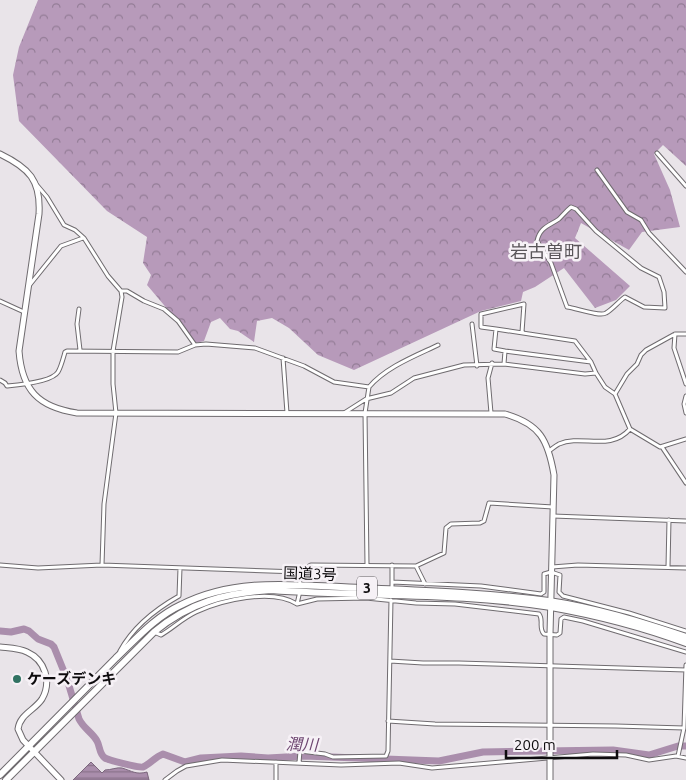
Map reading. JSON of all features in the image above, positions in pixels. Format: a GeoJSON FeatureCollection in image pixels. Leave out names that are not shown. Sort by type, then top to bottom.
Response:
{"type":"FeatureCollection","features":[{"type":"Feature","properties":{"kind":"highway","name":"国道3号"},"geometry":{"type":"LineString","coordinates":[[0,775],[79,694],[160,618],[180,605],[198,597],[233,587],[262,585],[391,595],[459,592],[551,604],[626,618],[686,637]]}},
{"type":"Feature","properties":{"kind":"highway","name":"国道3号"},"geometry":{"type":"LineString","coordinates":[[6,780],[164,623],[193,606],[223,596],[243,592],[300,589]]}},
{"type":"Feature","properties":{"kind":"highway","name":"国道3号"},"geometry":{"type":"LineString","coordinates":[[551,604],[656,632],[686,643]]}},
{"type":"Feature","properties":{"kind":"street"},"geometry":{"type":"LineString","coordinates":[[657,153],[686,186]]}},
{"type":"Feature","properties":{"kind":"street"},"geometry":{"type":"LineString","coordinates":[[0,154],[23,166],[47,197],[64,225],[75,230],[84,238],[108,276],[121,291],[122,298],[113,351],[113,384],[116,412],[104,504],[102,565]]}},
{"type":"Feature","properties":{"kind":"street"},"geometry":{"type":"LineString","coordinates":[[597,170],[627,212],[641,220],[649,233],[686,272]]}},
{"type":"Feature","properties":{"kind":"street"},"geometry":{"type":"LineString","coordinates":[[36,184],[39,207],[19,351],[22,373],[27,384],[41,399],[55,408],[77,413],[491,413],[505,414],[528,423],[542,436],[549,451],[554,474],[550,634],[550,780]]}},
{"type":"Feature","properties":{"kind":"street"},"geometry":{"type":"LineString","coordinates":[[573,207],[596,231],[641,268],[658,277],[664,292],[665,308],[644,308],[625,297],[605,314],[567,307],[551,263],[537,241],[539,234],[542,229],[573,207]]}},
{"type":"Feature","properties":{"kind":"street"},"geometry":{"type":"LineString","coordinates":[[28,287],[61,246],[84,238]]}},
{"type":"Feature","properties":{"kind":"street"},"geometry":{"type":"LineString","coordinates":[[121,291],[128,291],[144,301],[164,309],[178,321],[195,346]]}},
{"type":"Feature","properties":{"kind":"street"},"geometry":{"type":"LineString","coordinates":[[0,301],[25,312]]}},
{"type":"Feature","properties":{"kind":"street"},"geometry":{"type":"LineString","coordinates":[[522,332],[524,304],[481,314],[481,327],[575,340],[591,362],[605,388],[614,394],[630,429],[661,447],[686,484]]}},
{"type":"Feature","properties":{"kind":"street"},"geometry":{"type":"LineString","coordinates":[[79,309],[77,324],[80,350]]}},
{"type":"Feature","properties":{"kind":"street"},"geometry":{"type":"LineString","coordinates":[[472,324],[477,366]]}},
{"type":"Feature","properties":{"kind":"street"},"geometry":{"type":"LineString","coordinates":[[496,329],[494,349],[591,362]]}},
{"type":"Feature","properties":{"kind":"street"},"geometry":{"type":"LineString","coordinates":[[614,394],[646,350],[675,334],[686,334]]}},
{"type":"Feature","properties":{"kind":"street"},"geometry":{"type":"LineString","coordinates":[[675,334],[674,348],[686,384]]}},
{"type":"Feature","properties":{"kind":"street"},"geometry":{"type":"LineString","coordinates":[[0,380],[7,386],[27,384],[56,375],[65,352],[68,351],[178,352],[206,344],[255,348],[304,366],[334,382],[369,387]]}},
{"type":"Feature","properties":{"kind":"street"},"geometry":{"type":"LineString","coordinates":[[367,566],[365,413],[369,387],[375,380],[438,345]]}},
{"type":"Feature","properties":{"kind":"street"},"geometry":{"type":"LineString","coordinates":[[504,364],[505,351]]}},
{"type":"Feature","properties":{"kind":"street"},"geometry":{"type":"LineString","coordinates":[[283,358],[287,413]]}},
{"type":"Feature","properties":{"kind":"street"},"geometry":{"type":"LineString","coordinates":[[491,413],[488,378],[492,364]]}},
{"type":"Feature","properties":{"kind":"street"},"geometry":{"type":"LineString","coordinates":[[344,413],[366,399],[390,392],[414,378],[464,365],[504,364],[565,372],[596,373]]}},
{"type":"Feature","properties":{"kind":"street"},"geometry":{"type":"LineString","coordinates":[[686,396],[684,404],[686,413]]}},
{"type":"Feature","properties":{"kind":"street"},"geometry":{"type":"LineString","coordinates":[[549,451],[566,442],[618,439],[630,429]]}},
{"type":"Feature","properties":{"kind":"street"},"geometry":{"type":"LineString","coordinates":[[661,447],[686,439]]}},
{"type":"Feature","properties":{"kind":"street"},"geometry":{"type":"LineString","coordinates":[[0,565],[38,568],[102,565],[300,572],[311,565],[416,566],[444,553],[446,528],[448,526],[458,523],[480,523],[484,521],[488,503],[553,507]]}},
{"type":"Feature","properties":{"kind":"street"},"geometry":{"type":"LineString","coordinates":[[553,516],[686,521]]}},
{"type":"Feature","properties":{"kind":"street"},"geometry":{"type":"LineString","coordinates":[[668,520],[668,567]]}},
{"type":"Feature","properties":{"kind":"street"},"geometry":{"type":"LineString","coordinates":[[300,762],[300,751],[332,756],[386,756],[388,750],[392,565]]}},
{"type":"Feature","properties":{"kind":"street"},"geometry":{"type":"LineString","coordinates":[[392,582],[480,586],[541,594],[544,592],[544,574],[551,570],[578,565],[686,568]]}},
{"type":"Feature","properties":{"kind":"street"},"geometry":{"type":"LineString","coordinates":[[416,566],[425,584]]}},
{"type":"Feature","properties":{"kind":"street"},"geometry":{"type":"LineString","coordinates":[[116,658],[123,646],[142,623],[161,607],[179,596],[180,568]]}},
{"type":"Feature","properties":{"kind":"street"},"geometry":{"type":"LineString","coordinates":[[551,570],[560,575],[559,592],[563,596],[629,613],[686,631]]}},
{"type":"Feature","properties":{"kind":"street"},"geometry":{"type":"LineString","coordinates":[[297,604],[300,589],[300,572]]}},
{"type":"Feature","properties":{"kind":"street"},"geometry":{"type":"LineString","coordinates":[[154,632],[161,635],[198,612],[244,598],[277,598],[297,604],[317,599],[366,598],[391,595],[416,603],[454,604],[539,614],[542,632],[557,635],[560,633],[561,619],[564,617],[609,628],[686,652]]}},
{"type":"Feature","properties":{"kind":"street"},"geometry":{"type":"LineString","coordinates":[[0,647],[30,653],[40,662],[46,674],[46,688],[42,698],[22,718],[18,725],[20,736],[61,780]]}},
{"type":"Feature","properties":{"kind":"street"},"geometry":{"type":"LineString","coordinates":[[390,661],[423,664],[459,663],[686,670]]}},
{"type":"Feature","properties":{"kind":"street"},"geometry":{"type":"LineString","coordinates":[[678,755],[684,728],[686,665]]}},
{"type":"Feature","properties":{"kind":"street"},"geometry":{"type":"LineString","coordinates":[[388,721],[443,724],[684,728]]}},
{"type":"Feature","properties":{"kind":"street"},"geometry":{"type":"LineString","coordinates":[[165,780],[186,766],[222,760],[341,765],[399,763],[432,768],[593,754],[626,755],[649,760],[678,755],[686,758]]}},
{"type":"Feature","properties":{"kind":"street"},"geometry":{"type":"LineString","coordinates":[[276,762],[276,780]]}},
{"type":"Feature","properties":{"kind":"green space"},"geometry":{"type":"Polygon","coordinates":[[[38,0],[686,0],[686,166],[663,145],[654,154],[670,190],[680,227],[642,232],[629,250],[581,223],[575,238],[630,286],[616,300],[595,308],[564,268],[535,287],[523,292],[521,301],[481,311],[354,370],[318,355],[289,328],[272,318],[257,321],[254,342],[238,331],[230,329],[220,318],[211,322],[204,341],[196,343],[147,285],[151,275],[143,263],[147,237],[107,211],[19,121],[13,75],[19,47],[38,0]]]}},
{"type":"Feature","properties":{"kind":"shaded area"},"geometry":{"type":"Polygon","coordinates":[[[91,762],[102,773],[105,770],[122,768],[137,773],[147,772],[149,780],[73,780],[91,762]]]}},
{"type":"Feature","properties":{"kind":"waterway","name":"潤川"},"geometry":{"type":"LineString","coordinates":[[0,631],[11,632],[24,629],[54,647],[67,679],[79,719],[93,735],[105,758],[124,764],[143,767],[163,754],[185,762],[201,758],[241,756],[268,758],[304,756],[439,761],[483,752],[613,750],[649,755],[678,746],[686,746]]}},
{"type":"Feature","properties":{"kind":"place","name":"ケーズデンキ"},"geometry":{"type":"Point","coordinates":[17,679]}},
{"type":"Feature","properties":{"kind":"district","name":"岩古曽町"},"geometry":{"type":"Point","coordinates":[546,252]}}]}
